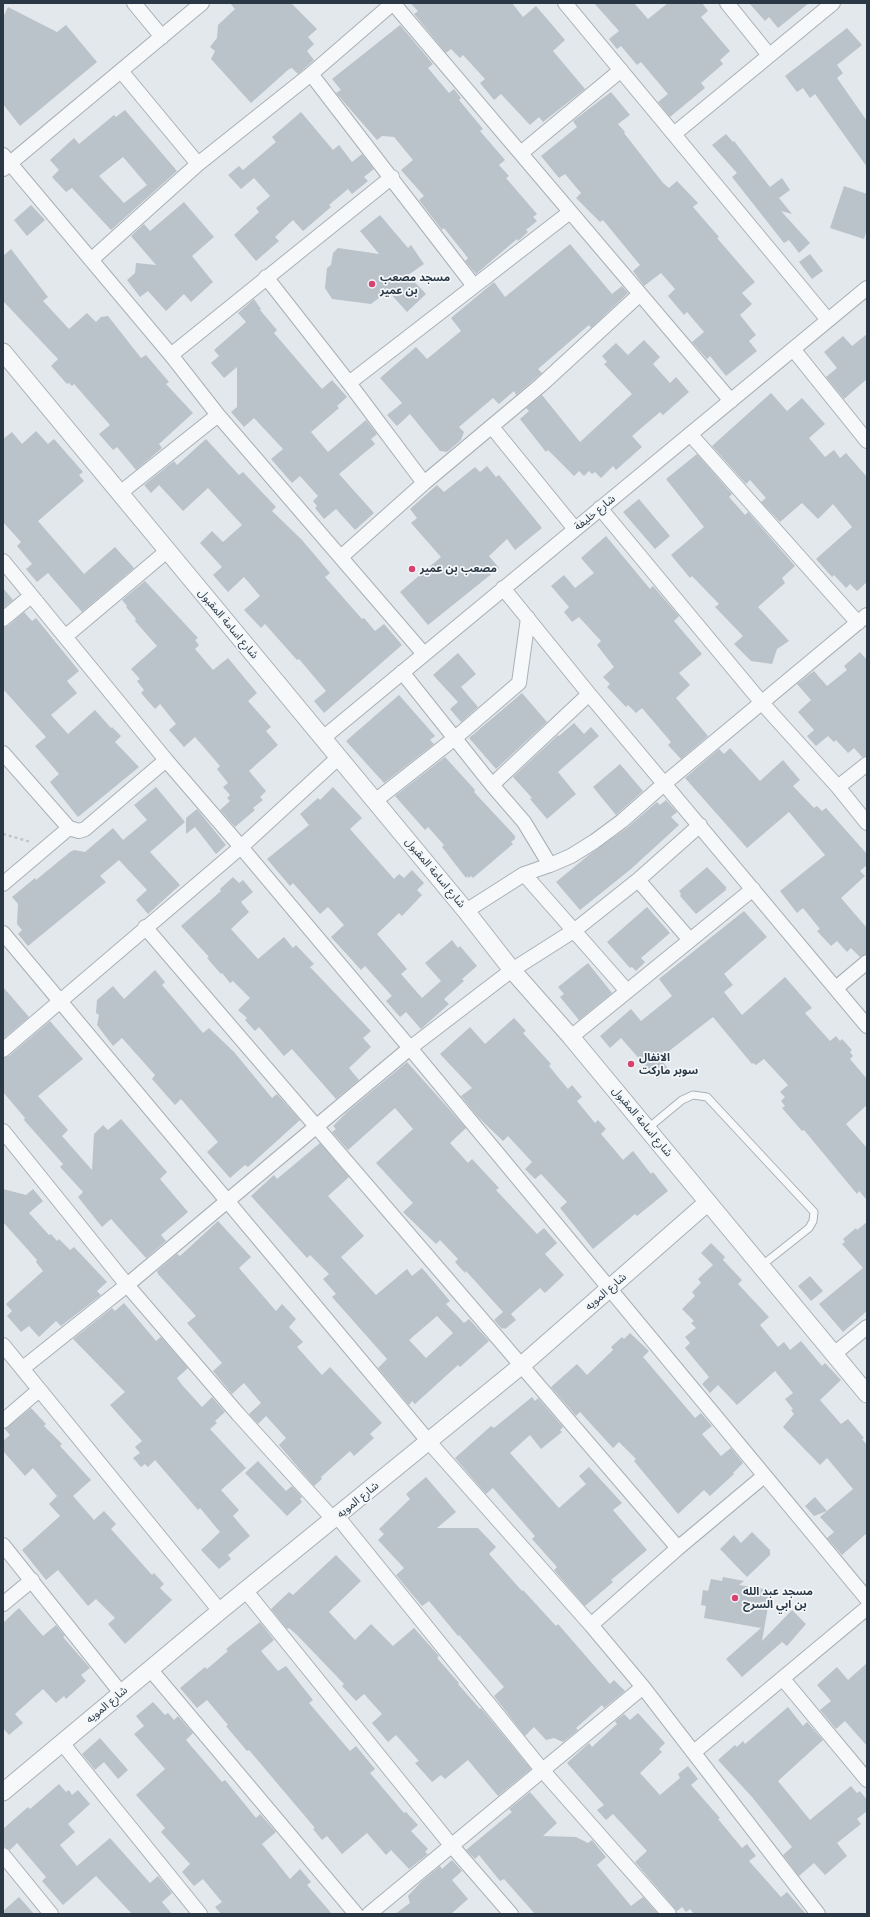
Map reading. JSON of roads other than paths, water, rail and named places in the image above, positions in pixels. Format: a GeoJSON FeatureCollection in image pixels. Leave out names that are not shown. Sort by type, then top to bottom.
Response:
{"type":"FeatureCollection","features":[{"type":"Feature","properties":{"kind":"street"},"geometry":{"type":"LineString","coordinates":[[134,3],[162,37]]}},
{"type":"Feature","properties":{"kind":"street"},"geometry":{"type":"LineString","coordinates":[[202,3],[121,71],[5,162],[91,260],[171,355],[218,414],[424,654]]}},
{"type":"Feature","properties":{"kind":"street"},"geometry":{"type":"LineString","coordinates":[[91,260],[198,164],[311,74],[393,3],[731,401]]}},
{"type":"Feature","properties":{"kind":"street"},"geometry":{"type":"LineString","coordinates":[[565,3],[828,320]]}},
{"type":"Feature","properties":{"kind":"street"},"geometry":{"type":"LineString","coordinates":[[727,3],[769,55]]}},
{"type":"Feature","properties":{"kind":"street"},"geometry":{"type":"LineString","coordinates":[[674,134],[833,3]]}},
{"type":"Feature","properties":{"kind":"street"},"geometry":{"type":"LineString","coordinates":[[521,153],[621,70]]}},
{"type":"Feature","properties":{"kind":"street"},"geometry":{"type":"LineString","coordinates":[[121,71],[198,164]]}},
{"type":"Feature","properties":{"kind":"street"},"geometry":{"type":"LineString","coordinates":[[311,74],[392,177],[474,286]]}},
{"type":"Feature","properties":{"kind":"street"},"geometry":{"type":"LineString","coordinates":[[171,355],[392,177]]}},
{"type":"Feature","properties":{"kind":"street"},"geometry":{"type":"LineString","coordinates":[[349,383],[570,212]]}},
{"type":"Feature","properties":{"kind":"street"},"geometry":{"type":"LineString","coordinates":[[266,277],[349,383],[424,483]]}},
{"type":"Feature","properties":{"kind":"street","name":"شارع خليفة"},"geometry":{"type":"LineString","coordinates":[[323,738],[867,288]]}},
{"type":"Feature","properties":{"kind":"street"},"geometry":{"type":"LineString","coordinates":[[341,557],[424,483],[492,427],[640,294]]}},
{"type":"Feature","properties":{"kind":"street"},"geometry":{"type":"LineString","coordinates":[[793,349],[867,442]]}},
{"type":"Feature","properties":{"kind":"street","name":"شارع اسامة المقبول"},"geometry":{"type":"LineString","coordinates":[[3,352],[466,911],[512,970],[571,1037],[867,1394]]}},
{"type":"Feature","properties":{"kind":"street"},"geometry":{"type":"LineString","coordinates":[[120,493],[218,414]]}},
{"type":"Feature","properties":{"kind":"street"},"geometry":{"type":"LineString","coordinates":[[492,427],[575,529]]}},
{"type":"Feature","properties":{"kind":"street"},"geometry":{"type":"LineString","coordinates":[[466,911],[524,874],[570,856],[595,841],[622,821],[862,619],[690,434]]}},
{"type":"Feature","properties":{"kind":"street"},"geometry":{"type":"LineString","coordinates":[[600,508],[762,703],[838,787],[867,823]]}},
{"type":"Feature","properties":{"kind":"street"},"geometry":{"type":"LineString","coordinates":[[66,636],[168,551]]}},
{"type":"Feature","properties":{"kind":"street"},"geometry":{"type":"LineString","coordinates":[[3,561],[66,636],[166,760],[410,1048],[867,1599]]}},
{"type":"Feature","properties":{"kind":"street"},"geometry":{"type":"LineString","coordinates":[[504,588],[589,694],[666,783],[867,1026]]}},
{"type":"Feature","properties":{"kind":"street"},"geometry":{"type":"LineString","coordinates":[[3,618],[31,596]]}},
{"type":"Feature","properties":{"kind":"street"},"geometry":{"type":"LineString","coordinates":[[375,801],[455,738],[519,683],[528,618]]}},
{"type":"Feature","properties":{"kind":"street"},"geometry":{"type":"LineString","coordinates":[[402,672],[492,785],[524,822],[550,865]]}},
{"type":"Feature","properties":{"kind":"street"},"geometry":{"type":"LineString","coordinates":[[492,785],[589,694]]}},
{"type":"Feature","properties":{"kind":"street"},"geometry":{"type":"LineString","coordinates":[[3,753],[69,828],[79,831],[85,829],[166,760]]}},
{"type":"Feature","properties":{"kind":"street"},"geometry":{"type":"LineString","coordinates":[[3,1050],[145,927],[241,847],[339,757]]}},
{"type":"Feature","properties":{"kind":"street"},"geometry":{"type":"LineString","coordinates":[[838,787],[867,764]]}},
{"type":"Feature","properties":{"kind":"street"},"geometry":{"type":"LineString","coordinates":[[23,1368],[127,1285],[410,1048],[512,970],[575,930],[638,880],[700,825]]}},
{"type":"Feature","properties":{"kind":"street"},"geometry":{"type":"LineString","coordinates":[[3,884],[69,828]]}},
{"type":"Feature","properties":{"kind":"street"},"geometry":{"type":"LineString","coordinates":[[524,874],[575,930],[627,991]]}},
{"type":"Feature","properties":{"kind":"street"},"geometry":{"type":"LineString","coordinates":[[638,880],[690,940]]}},
{"type":"Feature","properties":{"kind":"street"},"geometry":{"type":"LineString","coordinates":[[571,1037],[753,889]]}},
{"type":"Feature","properties":{"kind":"street"},"geometry":{"type":"LineString","coordinates":[[145,927],[678,1548]]}},
{"type":"Feature","properties":{"kind":"street"},"geometry":{"type":"LineString","coordinates":[[3,933],[429,1442],[591,1625],[643,1687],[818,1914]]}},
{"type":"Feature","properties":{"kind":"street"},"geometry":{"type":"LineString","coordinates":[[836,988],[867,962]]}},
{"type":"Feature","properties":{"kind":"street"},"geometry":{"type":"LineString","coordinates":[[3,1131],[127,1285],[238,1414],[335,1518],[543,1771],[669,1914]]}},
{"type":"Feature","properties":{"kind":"street","name":"شارع المويه"},"geometry":{"type":"LineString","coordinates":[[3,1792],[245,1590],[522,1365],[610,1290],[708,1202]]}},
{"type":"Feature","properties":{"kind":"street"},"geometry":{"type":"LineString","coordinates":[[834,1354],[867,1327]]}},
{"type":"Feature","properties":{"kind":"street"},"geometry":{"type":"LineString","coordinates":[[3,1345],[220,1611]]}},
{"type":"Feature","properties":{"kind":"street"},"geometry":{"type":"LineString","coordinates":[[3,1421],[39,1390]]}},
{"type":"Feature","properties":{"kind":"street"},"geometry":{"type":"LineString","coordinates":[[591,1625],[678,1548],[764,1476]]}},
{"type":"Feature","properties":{"kind":"street"},"geometry":{"type":"LineString","coordinates":[[3,1545],[121,1693]]}},
{"type":"Feature","properties":{"kind":"street"},"geometry":{"type":"LineString","coordinates":[[3,1604],[32,1580]]}},
{"type":"Feature","properties":{"kind":"street"},"geometry":{"type":"LineString","coordinates":[[245,1590],[451,1845],[511,1914]]}},
{"type":"Feature","properties":{"kind":"street"},"geometry":{"type":"LineString","coordinates":[[694,1752],[867,1608]]}},
{"type":"Feature","properties":{"kind":"street"},"geometry":{"type":"LineString","coordinates":[[150,1670],[356,1914]]}},
{"type":"Feature","properties":{"kind":"street"},"geometry":{"type":"LineString","coordinates":[[783,1679],[867,1780]]}},
{"type":"Feature","properties":{"kind":"street"},"geometry":{"type":"LineString","coordinates":[[369,1914],[643,1687]]}},
{"type":"Feature","properties":{"kind":"street"},"geometry":{"type":"LineString","coordinates":[[62,1743],[200,1914]]}},
{"type":"Feature","properties":{"kind":"street"},"geometry":{"type":"LineString","coordinates":[[3,1855],[51,1914]]}},
{"type":"Feature","properties":{"kind":"lane"},"geometry":{"type":"LineString","coordinates":[[647,1129],[682,1100],[693,1095],[707,1097],[814,1212],[813,1221],[809,1228],[761,1266]]}},
{"type":"Feature","properties":{"kind":"place","name":"مسجد مصعب بن عمير"},"geometry":{"type":"Point","coordinates":[372,284]}},
{"type":"Feature","properties":{"kind":"place","name":"مصعب بن عمير"},"geometry":{"type":"Point","coordinates":[412,569]}},
{"type":"Feature","properties":{"kind":"place","name":"الانفال سوبر ماركت"},"geometry":{"type":"Point","coordinates":[631,1064]}},
{"type":"Feature","properties":{"kind":"place","name":"مسجد عبد الله بن ابي السرح"},"geometry":{"type":"Point","coordinates":[735,1598]}}]}
